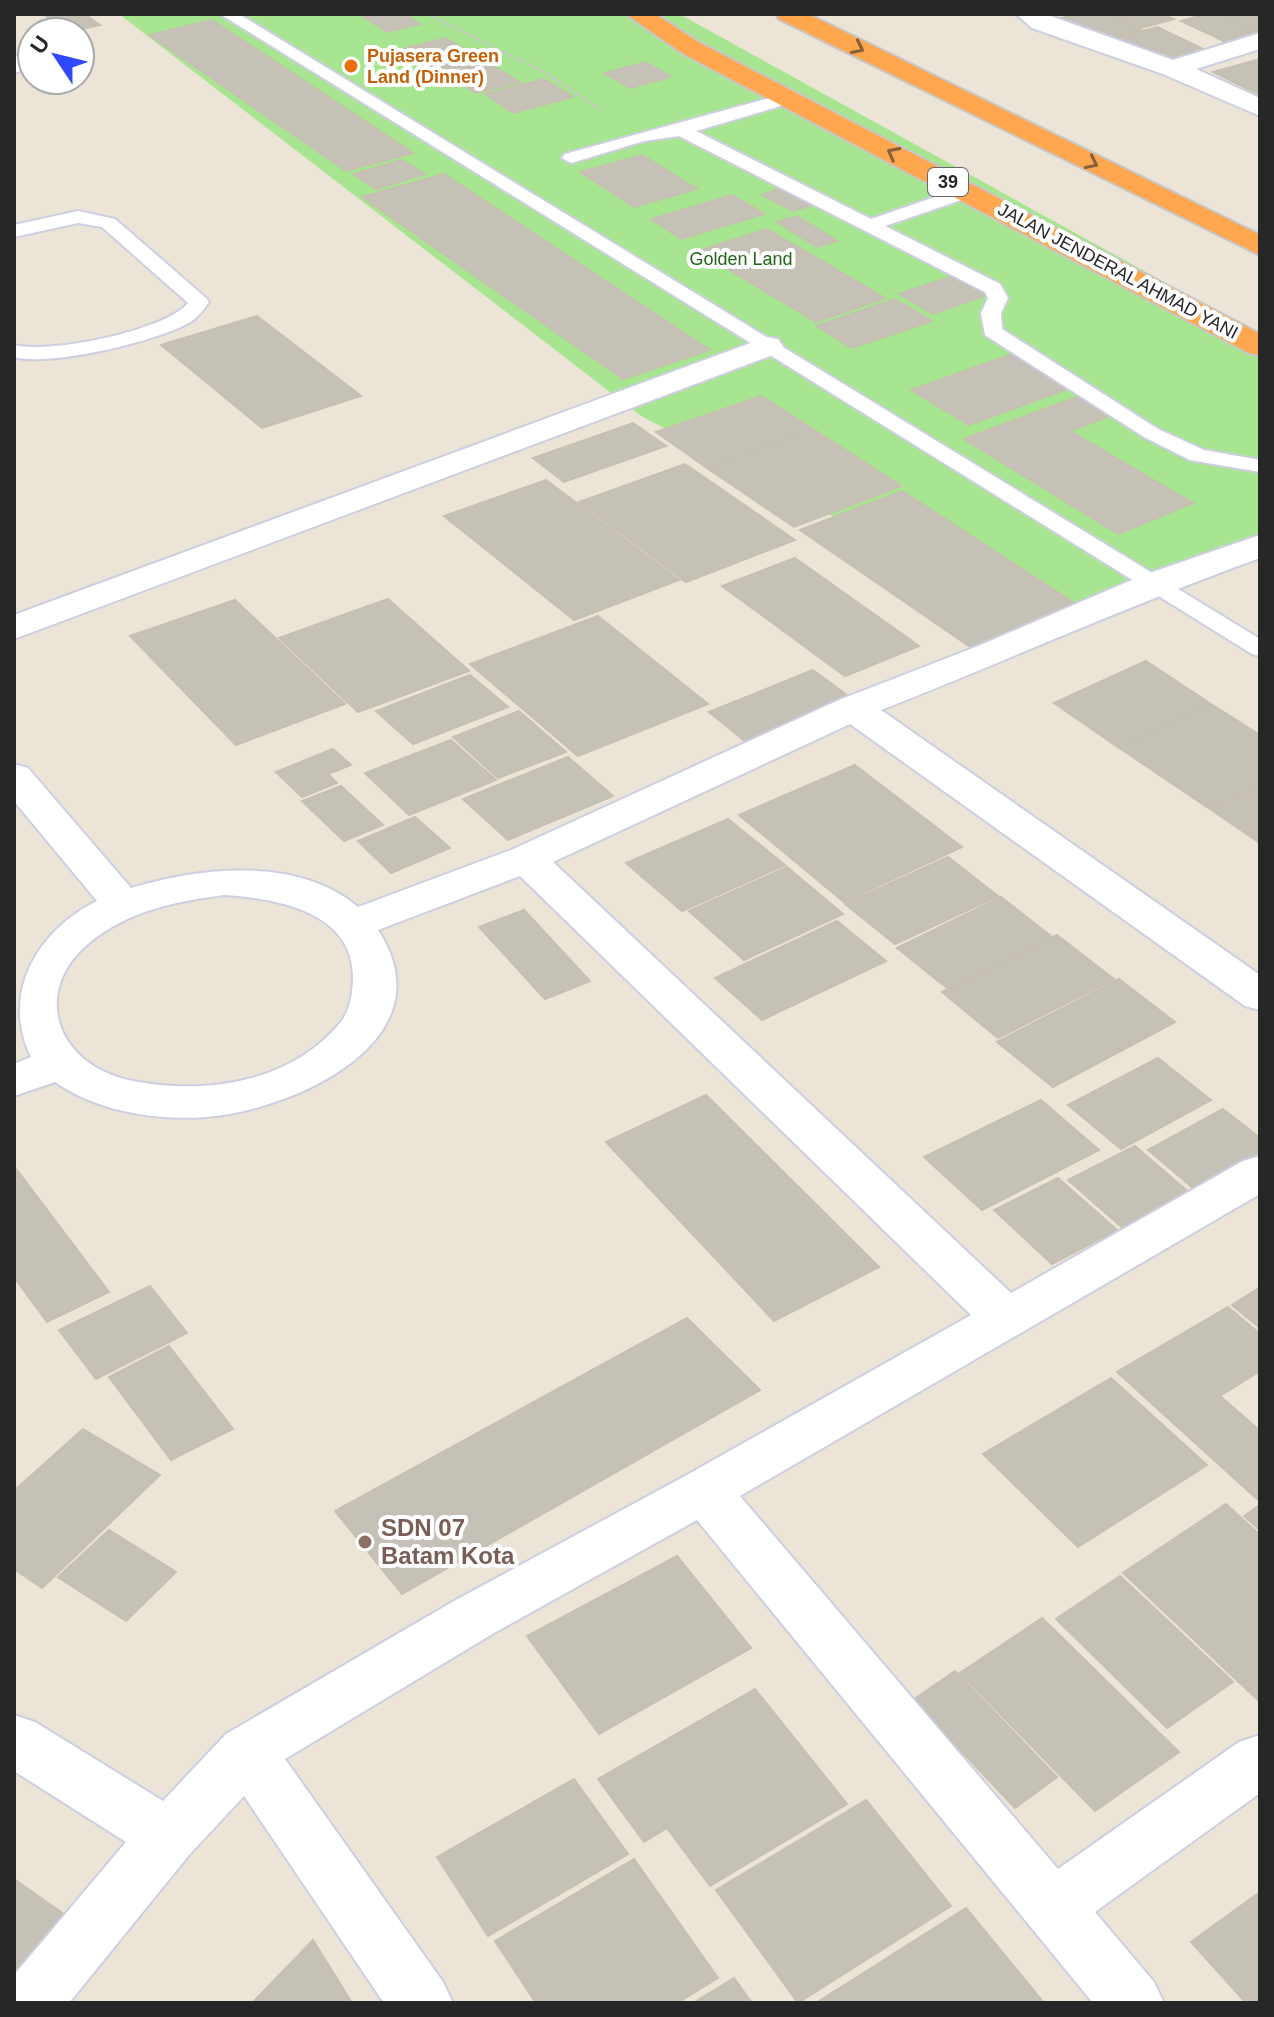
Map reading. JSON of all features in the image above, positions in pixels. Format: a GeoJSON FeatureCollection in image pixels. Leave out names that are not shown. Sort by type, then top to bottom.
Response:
{"type":"FeatureCollection","features":[{"type":"Feature","properties":{"kind":"highway"},"geometry":{"type":"LineString","coordinates":[[788,14],[1260,246]]}},
{"type":"Feature","properties":{"kind":"highway","name":"JALAN JENDERAL AHMAD YANI"},"geometry":{"type":"LineString","coordinates":[[637,18],[1260,346]]}},
{"type":"Feature","properties":{"kind":"street"},"geometry":{"type":"LineString","coordinates":[[1028,14],[1041,23],[1172,68],[1260,108]]}},
{"type":"Feature","properties":{"kind":"street"},"geometry":{"type":"LineString","coordinates":[[1172,68],[1260,41]]}},
{"type":"Feature","properties":{"kind":"street"},"geometry":{"type":"LineString","coordinates":[[14,628],[767,346]]}},
{"type":"Feature","properties":{"kind":"street"},"geometry":{"type":"LineString","coordinates":[[353,924],[526,859],[853,708],[991,654],[1154,584],[1260,546]]}},
{"type":"Feature","properties":{"kind":"street"},"geometry":{"type":"LineString","coordinates":[[853,708],[1260,996]]}},
{"type":"Feature","properties":{"kind":"street"},"geometry":{"type":"LineString","coordinates":[[14,776],[122,904]]}},
{"type":"Feature","properties":{"kind":"street"},"geometry":{"type":"LineString","coordinates":[[526,859],[1006,1318]]}},
{"type":"Feature","properties":{"kind":"street"},"geometry":{"type":"LineString","coordinates":[[211,883],[274,886],[319,900],[353,924],[374,956],[376,993],[359,1030],[323,1064],[273,1089],[213,1102],[153,1102],[99,1088],[60,1062],[37,1031],[35,995],[50,960],[80,928],[122,904],[171,888],[211,883]]}},
{"type":"Feature","properties":{"kind":"street"},"geometry":{"type":"LineString","coordinates":[[14,1081],[60,1062]]}},
{"type":"Feature","properties":{"kind":"street"},"geometry":{"type":"LineString","coordinates":[[30,2003],[168,1836],[247,1752],[474,1617],[704,1491],[1260,1173]]}},
{"type":"Feature","properties":{"kind":"street"},"geometry":{"type":"LineString","coordinates":[[704,1491],[1132,2003]]}},
{"type":"Feature","properties":{"kind":"street"},"geometry":{"type":"LineString","coordinates":[[14,1740],[168,1836]]}},
{"type":"Feature","properties":{"kind":"street"},"geometry":{"type":"LineString","coordinates":[[247,1752],[421,2003]]}},
{"type":"Feature","properties":{"kind":"street"},"geometry":{"type":"LineString","coordinates":[[1051,1908],[1260,1760]]}},
{"type":"Feature","properties":{"kind":"lane"},"geometry":{"type":"LineString","coordinates":[[228,14],[1260,649]]}},
{"type":"Feature","properties":{"kind":"lane"},"geometry":{"type":"LineString","coordinates":[[571,158],[788,98]]}},
{"type":"Feature","properties":{"kind":"lane"},"geometry":{"type":"LineString","coordinates":[[681,130],[993,288],[998,298],[991,313],[992,331],[1151,433],[1198,455],[1260,466]]}},
{"type":"Feature","properties":{"kind":"lane"},"geometry":{"type":"LineString","coordinates":[[871,225],[967,192]]}},
{"type":"Feature","properties":{"kind":"lane"},"geometry":{"type":"LineString","coordinates":[[14,231],[78,217],[108,223],[199,302],[184,319],[68,353],[40,355],[14,351]]}},
{"type":"Feature","properties":{"kind":"path"},"geometry":{"type":"LineString","coordinates":[[427,14],[544,72],[642,136]]}},
{"type":"Feature","properties":{"kind":"green space","name":"Golden Land"},"geometry":{"type":"Polygon","coordinates":[[[119,14],[681,15],[1260,335],[1260,550],[1057,634],[641,416],[119,14]]]}},
{"type":"Feature","properties":{"kind":"building"},"geometry":{"type":"Polygon","coordinates":[[[43,14],[87,16],[46,16],[43,14]]]}},
{"type":"Feature","properties":{"kind":"building"},"geometry":{"type":"Polygon","coordinates":[[[359,14],[404,14],[420,24],[387,32],[359,14]]]}},
{"type":"Feature","properties":{"kind":"building"},"geometry":{"type":"Polygon","coordinates":[[[1076,14],[1106,14],[1141,30],[1107,39],[1062,18],[1076,14]]]}},
{"type":"Feature","properties":{"kind":"building"},"geometry":{"type":"Polygon","coordinates":[[[1110,14],[1162,14],[1174,19],[1141,28],[1110,14]]]}},
{"type":"Feature","properties":{"kind":"building"},"geometry":{"type":"Polygon","coordinates":[[[1219,14],[1260,34],[1228,43],[1181,21],[1219,14]]]}},
{"type":"Feature","properties":{"kind":"building"},"geometry":{"type":"Polygon","coordinates":[[[1220,14],[1260,14],[1260,32],[1220,14]]]}},
{"type":"Feature","properties":{"kind":"building"},"geometry":{"type":"Polygon","coordinates":[[[212,20],[413,153],[346,171],[149,35],[212,20]]]}},
{"type":"Feature","properties":{"kind":"building"},"geometry":{"type":"Polygon","coordinates":[[[1157,27],[1203,49],[1156,62],[1110,40],[1157,27]]]}},
{"type":"Feature","properties":{"kind":"building"},"geometry":{"type":"Polygon","coordinates":[[[446,38],[520,82],[476,93],[403,49],[446,38]]]}},
{"type":"Feature","properties":{"kind":"building"},"geometry":{"type":"Polygon","coordinates":[[[1260,59],[1260,95],[1213,72],[1260,59]]]}},
{"type":"Feature","properties":{"kind":"building"},"geometry":{"type":"Polygon","coordinates":[[[646,62],[671,77],[630,88],[604,73],[646,62]]]}},
{"type":"Feature","properties":{"kind":"building"},"geometry":{"type":"Polygon","coordinates":[[[544,79],[573,97],[513,113],[485,94],[544,79]]]}},
{"type":"Feature","properties":{"kind":"building"},"geometry":{"type":"Polygon","coordinates":[[[642,155],[697,189],[634,207],[580,172],[642,155]]]}},
{"type":"Feature","properties":{"kind":"building"},"geometry":{"type":"Polygon","coordinates":[[[402,160],[425,174],[376,189],[353,174],[402,160]]]}},
{"type":"Feature","properties":{"kind":"building"},"geometry":{"type":"Polygon","coordinates":[[[444,174],[710,350],[623,379],[362,197],[444,174]]]}},
{"type":"Feature","properties":{"kind":"building"},"geometry":{"type":"Polygon","coordinates":[[[784,187],[816,204],[793,211],[762,195],[784,187]]]}},
{"type":"Feature","properties":{"kind":"building"},"geometry":{"type":"Polygon","coordinates":[[[732,195],[764,214],[681,239],[651,219],[732,195]]]}},
{"type":"Feature","properties":{"kind":"building"},"geometry":{"type":"Polygon","coordinates":[[[797,216],[837,241],[817,247],[777,222],[797,216]]]}},
{"type":"Feature","properties":{"kind":"building"},"geometry":{"type":"Polygon","coordinates":[[[767,229],[885,298],[816,322],[698,251],[767,229]]]}},
{"type":"Feature","properties":{"kind":"building"},"geometry":{"type":"Polygon","coordinates":[[[959,274],[993,293],[933,314],[899,294],[959,274]]]}},
{"type":"Feature","properties":{"kind":"building"},"geometry":{"type":"Polygon","coordinates":[[[895,299],[932,321],[852,348],[816,326],[895,299]]]}},
{"type":"Feature","properties":{"kind":"building"},"geometry":{"type":"Polygon","coordinates":[[[257,316],[361,396],[262,428],[161,345],[257,316]]]}},
{"type":"Feature","properties":{"kind":"building"},"geometry":{"type":"Polygon","coordinates":[[[1012,354],[1070,388],[969,425],[911,390],[1012,354]]]}},
{"type":"Feature","properties":{"kind":"building"},"geometry":{"type":"Polygon","coordinates":[[[1082,395],[1115,414],[1070,431],[1193,503],[1118,534],[964,439],[1082,395]]]}},
{"type":"Feature","properties":{"kind":"building"},"geometry":{"type":"Polygon","coordinates":[[[761,396],[813,429],[707,468],[656,432],[761,396]]]}},
{"type":"Feature","properties":{"kind":"building"},"geometry":{"type":"Polygon","coordinates":[[[633,423],[666,446],[564,482],[533,458],[633,423]]]}},
{"type":"Feature","properties":{"kind":"building"},"geometry":{"type":"Polygon","coordinates":[[[813,429],[901,486],[794,527],[707,468],[813,429]]]}},
{"type":"Feature","properties":{"kind":"building"},"geometry":{"type":"Polygon","coordinates":[[[685,464],[795,540],[686,582],[579,502],[685,464]]]}},
{"type":"Feature","properties":{"kind":"building"},"geometry":{"type":"Polygon","coordinates":[[[546,480],[679,580],[574,620],[444,516],[546,480]]]}},
{"type":"Feature","properties":{"kind":"building"},"geometry":{"type":"Polygon","coordinates":[[[902,491],[1076,604],[972,648],[800,530],[902,491]]]}},
{"type":"Feature","properties":{"kind":"building"},"geometry":{"type":"Polygon","coordinates":[[[795,558],[919,646],[845,676],[722,586],[795,558]]]}},
{"type":"Feature","properties":{"kind":"building"},"geometry":{"type":"Polygon","coordinates":[[[388,599],[469,671],[358,712],[279,638],[388,599]]]}},
{"type":"Feature","properties":{"kind":"building"},"geometry":{"type":"Polygon","coordinates":[[[235,600],[345,704],[236,745],[130,636],[235,600]]]}},
{"type":"Feature","properties":{"kind":"building"},"geometry":{"type":"Polygon","coordinates":[[[598,616],[708,704],[578,756],[470,664],[598,616]]]}},
{"type":"Feature","properties":{"kind":"building"},"geometry":{"type":"Polygon","coordinates":[[[1146,661],[1211,704],[1118,747],[1054,703],[1146,661]]]}},
{"type":"Feature","properties":{"kind":"building"},"geometry":{"type":"Polygon","coordinates":[[[813,670],[851,698],[745,741],[709,712],[813,670]]]}},
{"type":"Feature","properties":{"kind":"building"},"geometry":{"type":"Polygon","coordinates":[[[470,675],[508,707],[413,744],[376,711],[470,675]]]}},
{"type":"Feature","properties":{"kind":"building"},"geometry":{"type":"Polygon","coordinates":[[[1211,704],[1260,735],[1260,784],[1210,809],[1118,747],[1211,704]]]}},
{"type":"Feature","properties":{"kind":"building"},"geometry":{"type":"Polygon","coordinates":[[[519,711],[566,752],[498,778],[453,737],[519,711]]]}},
{"type":"Feature","properties":{"kind":"building"},"geometry":{"type":"Polygon","coordinates":[[[451,740],[496,780],[409,815],[365,773],[451,740]]]}},
{"type":"Feature","properties":{"kind":"building"},"geometry":{"type":"Polygon","coordinates":[[[333,749],[351,765],[328,774],[337,783],[302,797],[276,772],[333,749]]]}},
{"type":"Feature","properties":{"kind":"building"},"geometry":{"type":"Polygon","coordinates":[[[568,757],[613,796],[508,840],[463,799],[568,757]]]}},
{"type":"Feature","properties":{"kind":"building"},"geometry":{"type":"Polygon","coordinates":[[[855,765],[962,847],[844,902],[739,815],[855,765]]]}},
{"type":"Feature","properties":{"kind":"building"},"geometry":{"type":"Polygon","coordinates":[[[1260,784],[1260,843],[1210,809],[1260,784]]]}},
{"type":"Feature","properties":{"kind":"building"},"geometry":{"type":"Polygon","coordinates":[[[341,786],[383,825],[344,841],[302,801],[341,786]]]}},
{"type":"Feature","properties":{"kind":"building"},"geometry":{"type":"Polygon","coordinates":[[[415,817],[450,848],[391,873],[358,841],[415,817]]]}},
{"type":"Feature","properties":{"kind":"building"},"geometry":{"type":"Polygon","coordinates":[[[728,819],[785,865],[682,911],[626,863],[728,819]]]}},
{"type":"Feature","properties":{"kind":"building"},"geometry":{"type":"Polygon","coordinates":[[[948,857],[998,896],[895,944],[845,904],[948,857]]]}},
{"type":"Feature","properties":{"kind":"building"},"geometry":{"type":"Polygon","coordinates":[[[787,867],[843,914],[744,960],[689,911],[787,867]]]}},
{"type":"Feature","properties":{"kind":"building"},"geometry":{"type":"Polygon","coordinates":[[[1001,897],[1052,937],[947,988],[897,948],[1001,897]]]}},
{"type":"Feature","properties":{"kind":"building"},"geometry":{"type":"Polygon","coordinates":[[[524,910],[590,981],[545,999],[479,927],[524,910]]]}},
{"type":"Feature","properties":{"kind":"building"},"geometry":{"type":"Polygon","coordinates":[[[837,921],[886,961],[762,1020],[715,978],[837,921]]]}},
{"type":"Feature","properties":{"kind":"building"},"geometry":{"type":"Polygon","coordinates":[[[1057,935],[1114,979],[998,1038],[942,992],[1057,935]]]}},
{"type":"Feature","properties":{"kind":"building"},"geometry":{"type":"Polygon","coordinates":[[[1119,979],[1175,1022],[1053,1087],[997,1042],[1119,979]]]}},
{"type":"Feature","properties":{"kind":"building"},"geometry":{"type":"Polygon","coordinates":[[[1158,1058],[1211,1100],[1121,1149],[1068,1105],[1158,1058]]]}},
{"type":"Feature","properties":{"kind":"building"},"geometry":{"type":"Polygon","coordinates":[[[706,1095],[879,1267],[774,1321],[606,1142],[706,1095]]]}},
{"type":"Feature","properties":{"kind":"building"},"geometry":{"type":"Polygon","coordinates":[[[1041,1100],[1099,1150],[982,1210],[924,1157],[1041,1100]]]}},
{"type":"Feature","properties":{"kind":"building"},"geometry":{"type":"Polygon","coordinates":[[[1223,1109],[1260,1138],[1260,1167],[1205,1198],[1148,1150],[1223,1109]]]}},
{"type":"Feature","properties":{"kind":"building"},"geometry":{"type":"Polygon","coordinates":[[[1135,1146],[1199,1201],[1133,1237],[1068,1180],[1135,1146]]]}},
{"type":"Feature","properties":{"kind":"building"},"geometry":{"type":"Polygon","coordinates":[[[14,1166],[109,1292],[47,1322],[14,1277],[14,1166]]]}},
{"type":"Feature","properties":{"kind":"building"},"geometry":{"type":"Polygon","coordinates":[[[1058,1178],[1117,1230],[1052,1264],[994,1210],[1058,1178]]]}},
{"type":"Feature","properties":{"kind":"building"},"geometry":{"type":"Polygon","coordinates":[[[150,1286],[187,1333],[96,1379],[59,1330],[150,1286]]]}},
{"type":"Feature","properties":{"kind":"building"},"geometry":{"type":"Polygon","coordinates":[[[1260,1287],[1260,1328],[1232,1305],[1260,1287]]]}},
{"type":"Feature","properties":{"kind":"building"},"geometry":{"type":"Polygon","coordinates":[[[1228,1307],[1260,1334],[1260,1371],[1220,1396],[1260,1431],[1260,1497],[1257,1499],[1117,1372],[1228,1307]]]}},
{"type":"Feature","properties":{"kind":"building"},"geometry":{"type":"Polygon","coordinates":[[[687,1318],[760,1390],[402,1594],[335,1511],[687,1318]]]}},
{"type":"Feature","properties":{"kind":"building"},"geometry":{"type":"Polygon","coordinates":[[[169,1346],[233,1429],[171,1460],[109,1377],[169,1346]]]}},
{"type":"Feature","properties":{"kind":"building"},"geometry":{"type":"Polygon","coordinates":[[[1111,1378],[1207,1465],[1078,1547],[983,1454],[1111,1378]]]}},
{"type":"Feature","properties":{"kind":"building"},"geometry":{"type":"Polygon","coordinates":[[[83,1429],[160,1475],[42,1588],[14,1569],[14,1491],[83,1429]]]}},
{"type":"Feature","properties":{"kind":"building"},"geometry":{"type":"Polygon","coordinates":[[[1226,1504],[1260,1535],[1260,1702],[1123,1573],[1226,1504]]]}},
{"type":"Feature","properties":{"kind":"building"},"geometry":{"type":"Polygon","coordinates":[[[1260,1505],[1260,1530],[1244,1516],[1260,1505]]]}},
{"type":"Feature","properties":{"kind":"building"},"geometry":{"type":"Polygon","coordinates":[[[109,1530],[176,1572],[126,1621],[58,1577],[109,1530]]]}},
{"type":"Feature","properties":{"kind":"building"},"geometry":{"type":"Polygon","coordinates":[[[677,1556],[751,1648],[599,1734],[527,1636],[677,1556]]]}},
{"type":"Feature","properties":{"kind":"building"},"geometry":{"type":"Polygon","coordinates":[[[1120,1576],[1233,1682],[1167,1728],[1056,1619],[1120,1576]]]}},
{"type":"Feature","properties":{"kind":"building"},"geometry":{"type":"Polygon","coordinates":[[[1042,1618],[1179,1752],[1095,1811],[960,1673],[1042,1618]]]}},
{"type":"Feature","properties":{"kind":"building"},"geometry":{"type":"Polygon","coordinates":[[[955,1671],[1057,1777],[1015,1808],[913,1700],[955,1671]]]}},
{"type":"Feature","properties":{"kind":"building"},"geometry":{"type":"Polygon","coordinates":[[[755,1689],[847,1804],[710,1886],[667,1828],[644,1842],[598,1779],[755,1689]]]}},
{"type":"Feature","properties":{"kind":"building"},"geometry":{"type":"Polygon","coordinates":[[[574,1779],[628,1854],[488,1936],[437,1857],[574,1779]]]}},
{"type":"Feature","properties":{"kind":"building"},"geometry":{"type":"Polygon","coordinates":[[[866,1800],[951,1906],[798,2003],[716,1890],[866,1800]]]}},
{"type":"Feature","properties":{"kind":"building"},"geometry":{"type":"Polygon","coordinates":[[[634,1859],[718,1978],[677,2003],[536,2003],[495,1941],[634,1859]]]}},
{"type":"Feature","properties":{"kind":"building"},"geometry":{"type":"Polygon","coordinates":[[[14,1879],[72,1920],[14,1982],[14,1879]]]}},
{"type":"Feature","properties":{"kind":"building"},"geometry":{"type":"Polygon","coordinates":[[[1260,1892],[1260,2003],[1246,2003],[1191,1942],[1260,1892]]]}},
{"type":"Feature","properties":{"kind":"building"},"geometry":{"type":"Polygon","coordinates":[[[966,1908],[1044,2003],[816,2003],[966,1908]]]}},
{"type":"Feature","properties":{"kind":"building"},"geometry":{"type":"Polygon","coordinates":[[[313,1940],[352,2003],[252,2003],[313,1940]]]}},
{"type":"Feature","properties":{"kind":"building"},"geometry":{"type":"Polygon","coordinates":[[[734,1978],[752,2003],[693,2003],[734,1978]]]}},
{"type":"Feature","properties":{"kind":"place","name":"Pujasera Green Land (Dinner)"},"geometry":{"type":"Point","coordinates":[351,66]}},
{"type":"Feature","properties":{"kind":"place","name":"SDN 07 Batam Kota"},"geometry":{"type":"Point","coordinates":[365,1542]}}]}
